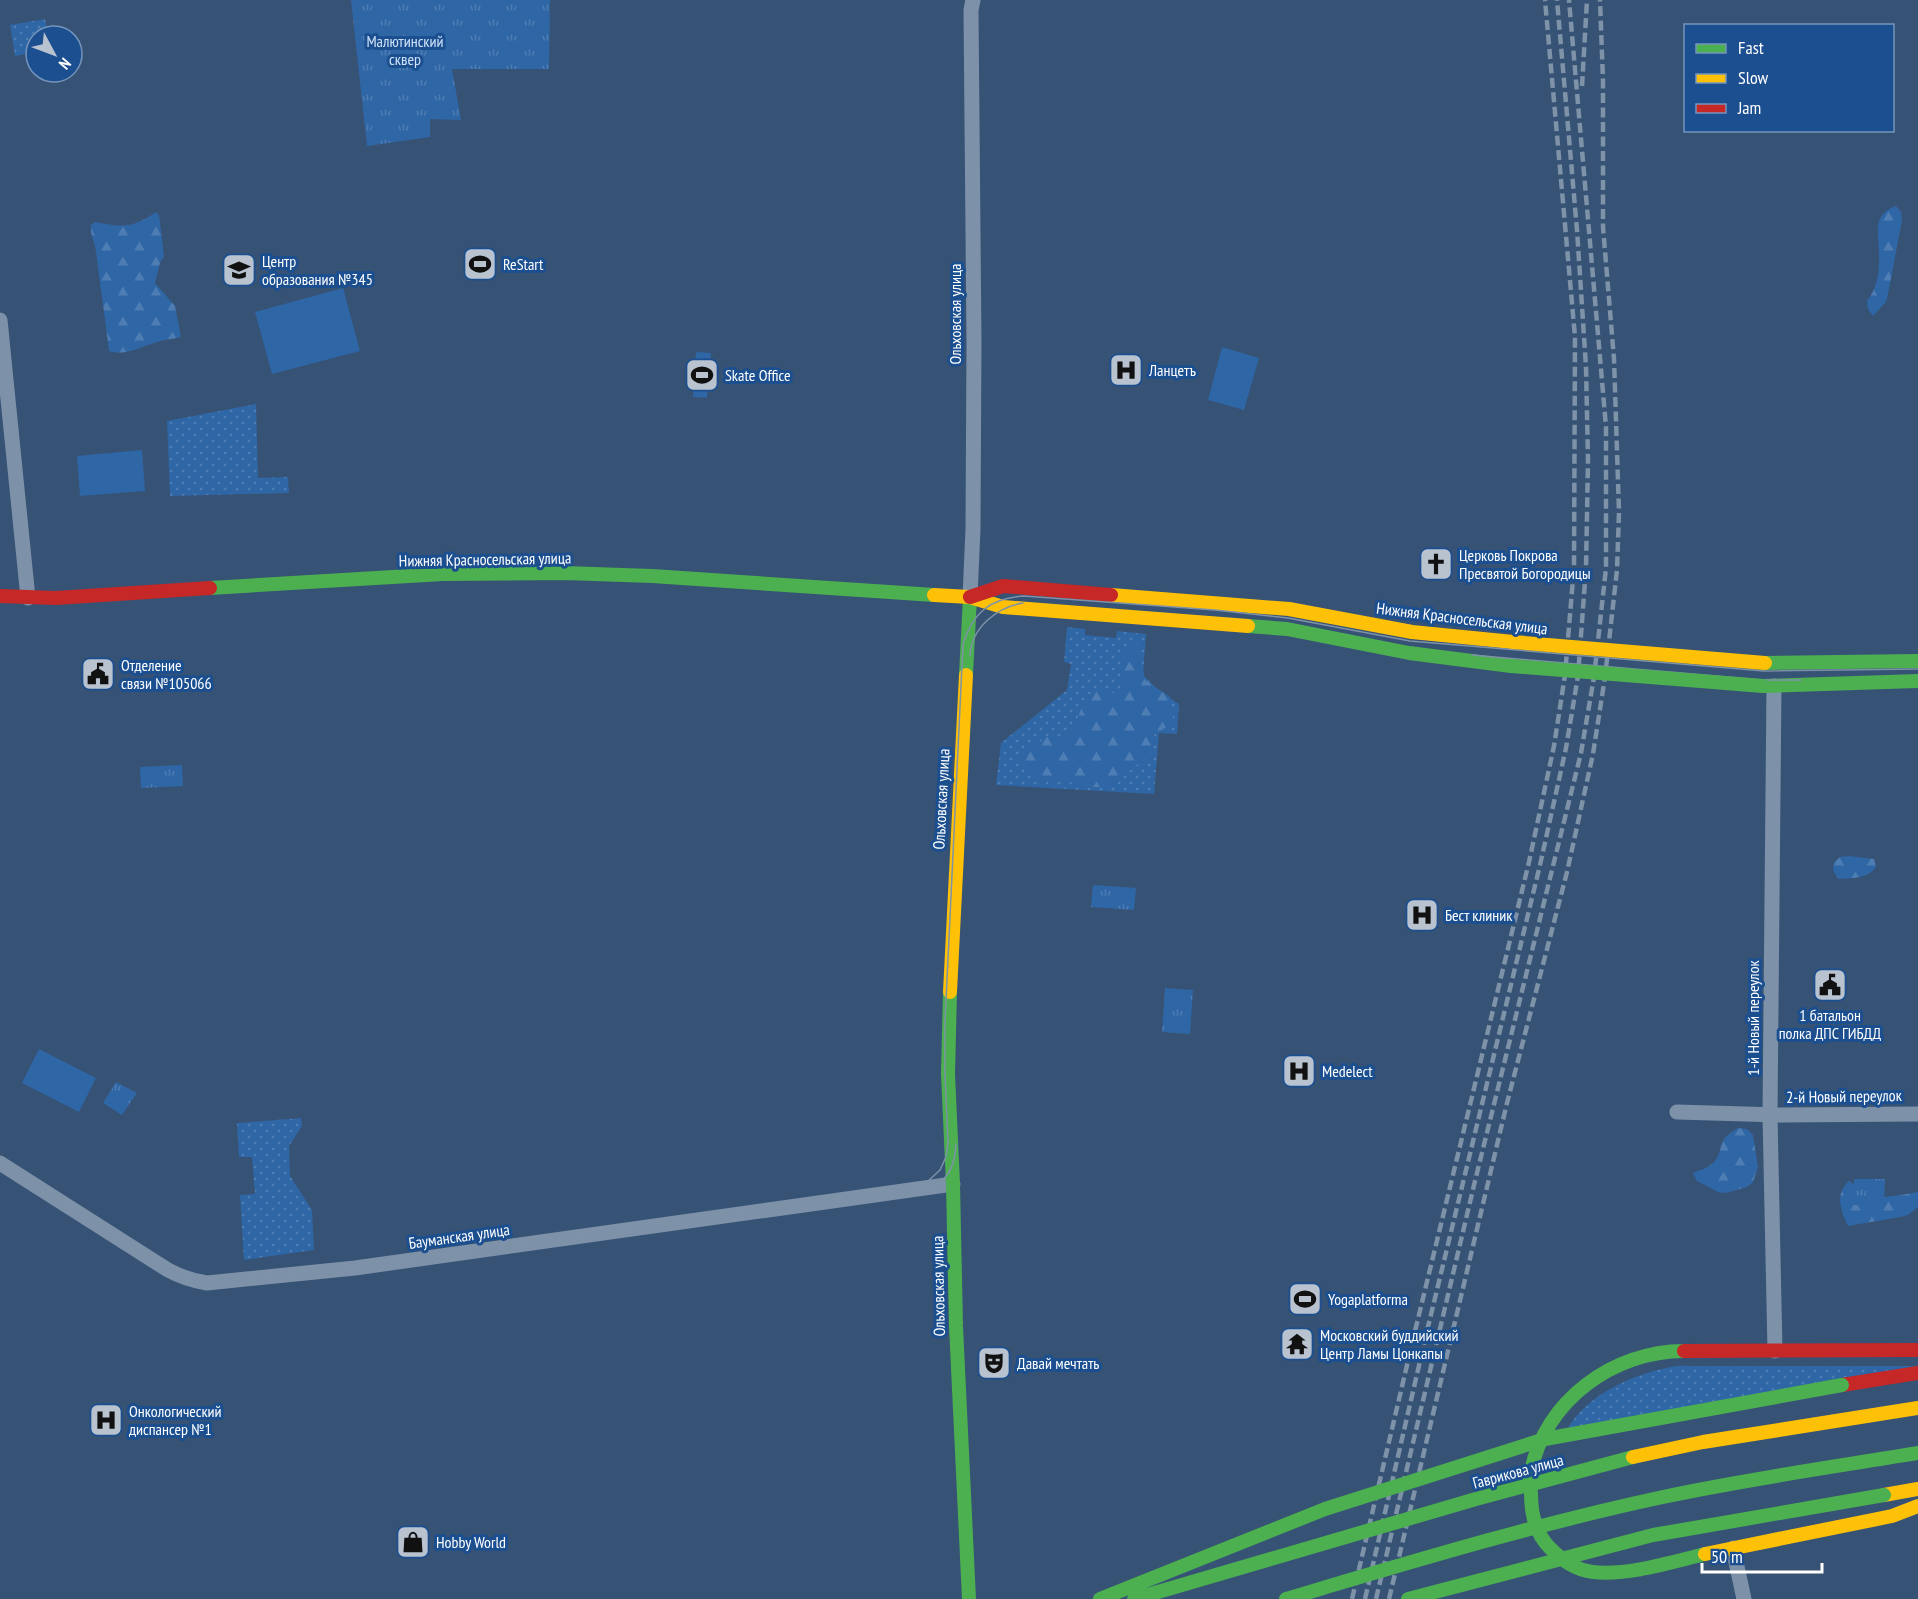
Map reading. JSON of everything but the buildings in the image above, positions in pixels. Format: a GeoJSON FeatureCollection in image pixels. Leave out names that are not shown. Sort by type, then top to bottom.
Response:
{"type":"FeatureCollection","features":[{"type":"Feature","properties":{"kind":"street","name":"Ольховская улица"},"geometry":{"type":"LineString","coordinates":[[969,1593],[956,1326],[948,1080],[949,997],[973,539],[974,342],[971,68],[973,0]]}},
{"type":"Feature","properties":{"kind":"street"},"geometry":{"type":"LineString","coordinates":[[0,320],[28,598]]}},
{"type":"Feature","properties":{"kind":"street","name":"Нижняя Красносельская улица"},"geometry":{"type":"LineString","coordinates":[[0,596],[56,598],[431,575],[565,573],[652,576],[970,597],[1003,607],[1287,629],[1409,653],[1511,666],[1768,686],[1918,681]]}},
{"type":"Feature","properties":{"kind":"street","name":"Нижняя Красносельская улица"},"geometry":{"type":"LineString","coordinates":[[970,597],[1003,586],[1289,609],[1412,633],[1765,663],[1918,661]]}},
{"type":"Feature","properties":{"kind":"street","name":"1-й Новый переулок"},"geometry":{"type":"LineString","coordinates":[[1768,686],[1770,1115],[1775,1351]]}},
{"type":"Feature","properties":{"kind":"street","name":"2-й Новый переулок"},"geometry":{"type":"LineString","coordinates":[[1677,1112],[1770,1115],[1918,1114]]}},
{"type":"Feature","properties":{"kind":"street","name":"Бауманская улица"},"geometry":{"type":"LineString","coordinates":[[0,1163],[168,1270],[183,1278],[207,1283],[355,1269],[953,1184]]}},
{"type":"Feature","properties":{"kind":"street"},"geometry":{"type":"LineString","coordinates":[[1918,1350],[1677,1351],[1641,1357],[1611,1368],[1583,1386],[1560,1410],[1540,1440],[1530,1473],[1531,1514],[1542,1540],[1564,1562],[1592,1572],[1631,1571],[1892,1516],[1918,1506]]}},
{"type":"Feature","properties":{"kind":"street"},"geometry":{"type":"LineString","coordinates":[[1100,1599],[1325,1509],[1545,1439],[1918,1373]]}},
{"type":"Feature","properties":{"kind":"street","name":"Гаврикова улица"},"geometry":{"type":"LineString","coordinates":[[1134,1599],[1476,1499],[1620,1460],[1703,1442],[1918,1408]]}},
{"type":"Feature","properties":{"kind":"street"},"geometry":{"type":"LineString","coordinates":[[1286,1599],[1486,1540],[1626,1505],[1717,1485],[1918,1453]]}},
{"type":"Feature","properties":{"kind":"street"},"geometry":{"type":"LineString","coordinates":[[1408,1599],[1653,1535],[1918,1490]]}},
{"type":"Feature","properties":{"kind":"street"},"geometry":{"type":"LineString","coordinates":[[1732,1548],[1744,1599]]}},
{"type":"Feature","properties":{"kind":"street"},"geometry":{"type":"LineString","coordinates":[[962,1599],[969,1593]]}},
{"type":"Feature","properties":{"kind":"green space","name":"Малютинский сквер"},"geometry":{"type":"Polygon","coordinates":[[[351,0],[550,0],[549,69],[452,69],[461,120],[430,119],[430,137],[367,146],[351,0]]]}},
{"type":"Feature","properties":{"kind":"green space"},"geometry":{"type":"Polygon","coordinates":[[[45,19],[46,24],[24,24],[24,54],[15,56],[10,25],[45,19]]]}},
{"type":"Feature","properties":{"kind":"green space"},"geometry":{"type":"Polygon","coordinates":[[[1896,206],[1901,212],[1902,220],[1888,294],[1886,302],[1873,316],[1868,309],[1867,301],[1873,291],[1878,273],[1878,226],[1883,214],[1896,206]]]}},
{"type":"Feature","properties":{"kind":"green space"},"geometry":{"type":"Polygon","coordinates":[[[156,212],[159,215],[164,256],[155,283],[175,306],[181,337],[163,340],[128,352],[109,351],[91,225],[95,222],[113,225],[133,224],[156,212]]]}},
{"type":"Feature","properties":{"kind":"green space"},"geometry":{"type":"Polygon","coordinates":[[[343,288],[360,351],[272,374],[255,312],[343,288]]]}},
{"type":"Feature","properties":{"kind":"green space"},"geometry":{"type":"Polygon","coordinates":[[[1222,347],[1259,358],[1244,410],[1208,400],[1222,347]]]}},
{"type":"Feature","properties":{"kind":"green space","name":"Skate Office"},"geometry":{"type":"Polygon","coordinates":[[[696,352],[711,353],[707,398],[693,397],[696,352]]]}},
{"type":"Feature","properties":{"kind":"green space"},"geometry":{"type":"Polygon","coordinates":[[[256,404],[258,478],[288,477],[289,493],[170,496],[167,421],[256,404]]]}},
{"type":"Feature","properties":{"kind":"green space"},"geometry":{"type":"Polygon","coordinates":[[[142,450],[145,491],[80,496],[77,456],[142,450]]]}},
{"type":"Feature","properties":{"kind":"green space"},"geometry":{"type":"Polygon","coordinates":[[[1067,627],[1085,629],[1085,635],[1116,638],[1117,631],[1146,634],[1143,675],[1159,691],[1179,704],[1177,734],[1159,733],[1154,794],[996,785],[1001,743],[1067,690],[1071,664],[1064,662],[1067,627]]]}},
{"type":"Feature","properties":{"kind":"green space"},"geometry":{"type":"Polygon","coordinates":[[[1135,642],[1138,645],[1145,680],[1170,697],[1174,714],[1169,726],[1154,736],[1150,754],[1114,784],[1104,787],[1090,787],[1062,780],[1033,779],[1021,766],[1019,757],[1047,737],[1068,735],[1072,732],[1084,702],[1094,689],[1102,689],[1119,695],[1124,654],[1135,642]]]}},
{"type":"Feature","properties":{"kind":"green space"},"geometry":{"type":"Polygon","coordinates":[[[182,765],[183,786],[141,788],[140,767],[182,765]]]}},
{"type":"Feature","properties":{"kind":"green space"},"geometry":{"type":"Polygon","coordinates":[[[1840,857],[1874,859],[1876,867],[1864,876],[1838,879],[1833,870],[1834,862],[1840,857]]]}},
{"type":"Feature","properties":{"kind":"green space"},"geometry":{"type":"Polygon","coordinates":[[[1093,885],[1136,888],[1134,910],[1091,907],[1093,885]]]}},
{"type":"Feature","properties":{"kind":"green space"},"geometry":{"type":"Polygon","coordinates":[[[1165,988],[1193,990],[1190,1034],[1162,1032],[1165,988]]]}},
{"type":"Feature","properties":{"kind":"green space"},"geometry":{"type":"Polygon","coordinates":[[[39,1049],[96,1078],[79,1112],[22,1083],[39,1049]]]}},
{"type":"Feature","properties":{"kind":"green space"},"geometry":{"type":"Polygon","coordinates":[[[116,1082],[137,1093],[122,1115],[103,1103],[116,1082]]]}},
{"type":"Feature","properties":{"kind":"green space"},"geometry":{"type":"Polygon","coordinates":[[[301,1118],[302,1126],[289,1146],[290,1176],[312,1210],[314,1250],[244,1260],[240,1195],[255,1194],[252,1157],[239,1157],[237,1123],[301,1118]]]}},
{"type":"Feature","properties":{"kind":"green space"},"geometry":{"type":"Polygon","coordinates":[[[1738,1128],[1747,1129],[1753,1135],[1758,1167],[1753,1182],[1747,1187],[1726,1193],[1718,1192],[1697,1181],[1693,1173],[1712,1164],[1723,1141],[1738,1128]]]}},
{"type":"Feature","properties":{"kind":"green space"},"geometry":{"type":"Polygon","coordinates":[[[1854,1179],[1885,1179],[1884,1205],[1854,1205],[1854,1179]]]}},
{"type":"Feature","properties":{"kind":"green space"},"geometry":{"type":"Polygon","coordinates":[[[1849,1181],[1864,1193],[1875,1196],[1887,1197],[1918,1192],[1918,1207],[1908,1215],[1848,1226],[1841,1209],[1840,1197],[1844,1186],[1849,1181]]]}},
{"type":"Feature","properties":{"kind":"green space"},"geometry":{"type":"Polygon","coordinates":[[[1918,1366],[1568,1428],[1587,1405],[1612,1388],[1641,1375],[1670,1367],[1918,1366]]]}},
{"type":"Feature","properties":{"kind":"tram line"},"geometry":{"type":"LineString","coordinates":[[0,1158],[170,1267],[195,1278],[207,1279],[312,1271],[926,1183],[940,1170],[946,1157],[948,1143],[945,1022],[963,644],[978,615],[993,604],[1012,597],[1215,610],[1288,618],[1410,641],[1764,671],[1918,669]]}},
{"type":"Feature","properties":{"kind":"tram line"},"geometry":{"type":"LineString","coordinates":[[970,656],[975,636],[987,620],[1004,609],[1023,603]]}},
{"type":"Feature","properties":{"kind":"tram line"},"geometry":{"type":"LineString","coordinates":[[1472,655],[1763,680],[1801,680]]}},
{"type":"Feature","properties":{"kind":"tram line"},"geometry":{"type":"LineString","coordinates":[[923,1191],[938,1184],[948,1174],[954,1160],[956,1144]]}},
{"type":"Feature","properties":{"kind":"railway"},"geometry":{"type":"LineString","coordinates":[[1352,1599],[1529,862],[1554,746],[1565,675],[1574,567],[1575,337],[1545,0]]}},
{"type":"Feature","properties":{"kind":"railway"},"geometry":{"type":"LineString","coordinates":[[1365,1599],[1427,1331],[1540,865],[1566,748],[1578,676],[1586,568],[1588,460],[1586,367],[1577,230],[1557,0]]}},
{"type":"Feature","properties":{"kind":"railway"},"geometry":{"type":"LineString","coordinates":[[1376,1599],[1475,1181],[1581,753],[1594,677],[1606,568],[1606,427],[1569,0]]}},
{"type":"Feature","properties":{"kind":"railway"},"geometry":{"type":"LineString","coordinates":[[1582,86],[1587,0]]}},
{"type":"Feature","properties":{"kind":"railway"},"geometry":{"type":"LineString","coordinates":[[1389,1599],[1507,1103],[1567,872],[1593,754],[1605,677],[1617,570],[1619,512],[1614,359],[1603,227],[1603,81],[1600,0]]}},
{"type":"Feature","properties":{"kind":"traffic: fast"},"geometry":{"type":"LineString","coordinates":[[210,588],[443,574],[565,573],[652,576],[934,595]]}},
{"type":"Feature","properties":{"kind":"traffic: fast"},"geometry":{"type":"LineString","coordinates":[[966,675],[970,597]]}},
{"type":"Feature","properties":{"kind":"traffic: fast"},"geometry":{"type":"LineString","coordinates":[[1248,626],[1287,629],[1409,653],[1511,666]]}},
{"type":"Feature","properties":{"kind":"traffic: fast"},"geometry":{"type":"LineString","coordinates":[[1765,663],[1918,661]]}},
{"type":"Feature","properties":{"kind":"traffic: fast"},"geometry":{"type":"LineString","coordinates":[[1511,666],[1763,686]]}},
{"type":"Feature","properties":{"kind":"traffic: fast"},"geometry":{"type":"LineString","coordinates":[[1763,686],[1918,681]]}},
{"type":"Feature","properties":{"kind":"traffic: fast"},"geometry":{"type":"LineString","coordinates":[[950,992],[948,1074],[956,1326],[969,1599]]}},
{"type":"Feature","properties":{"kind":"traffic: fast"},"geometry":{"type":"LineString","coordinates":[[1684,1351],[1658,1353],[1632,1360],[1586,1385],[1567,1402],[1551,1423],[1539,1446],[1530,1477],[1532,1509],[1537,1530],[1545,1542],[1564,1560],[1586,1571],[1606,1573],[1635,1570],[1705,1554]]}},
{"type":"Feature","properties":{"kind":"traffic: fast"},"geometry":{"type":"LineString","coordinates":[[1100,1599],[1325,1509],[1545,1439],[1842,1385]]}},
{"type":"Feature","properties":{"kind":"traffic: fast"},"geometry":{"type":"LineString","coordinates":[[1286,1599],[1474,1544],[1615,1508],[1726,1484],[1918,1453]]}},
{"type":"Feature","properties":{"kind":"traffic: fast"},"geometry":{"type":"LineString","coordinates":[[1134,1599],[1476,1499],[1633,1457]]}},
{"type":"Feature","properties":{"kind":"traffic: fast"},"geometry":{"type":"LineString","coordinates":[[1408,1599],[1653,1535],[1884,1495]]}},
{"type":"Feature","properties":{"kind":"traffic: slow"},"geometry":{"type":"LineString","coordinates":[[934,595],[970,597],[1003,607],[1248,626]]}},
{"type":"Feature","properties":{"kind":"traffic: slow"},"geometry":{"type":"LineString","coordinates":[[1111,595],[1289,609],[1412,632],[1513,642]]}},
{"type":"Feature","properties":{"kind":"traffic: slow"},"geometry":{"type":"LineString","coordinates":[[1513,642],[1765,663]]}},
{"type":"Feature","properties":{"kind":"traffic: slow"},"geometry":{"type":"LineString","coordinates":[[950,992],[966,675]]}},
{"type":"Feature","properties":{"kind":"traffic: slow"},"geometry":{"type":"LineString","coordinates":[[1633,1457],[1703,1442],[1918,1408]]}},
{"type":"Feature","properties":{"kind":"traffic: slow"},"geometry":{"type":"LineString","coordinates":[[1884,1495],[1918,1489]]}},
{"type":"Feature","properties":{"kind":"traffic: slow"},"geometry":{"type":"LineString","coordinates":[[1705,1554],[1892,1516],[1918,1506]]}},
{"type":"Feature","properties":{"kind":"traffic: jam"},"geometry":{"type":"LineString","coordinates":[[970,597],[1003,586],[1111,595]]}},
{"type":"Feature","properties":{"kind":"traffic: jam"},"geometry":{"type":"LineString","coordinates":[[0,596],[56,598],[210,588]]}},
{"type":"Feature","properties":{"kind":"traffic: jam"},"geometry":{"type":"LineString","coordinates":[[1684,1351],[1918,1350]]}},
{"type":"Feature","properties":{"kind":"traffic: jam"},"geometry":{"type":"LineString","coordinates":[[1842,1385],[1918,1373]]}},
{"type":"Feature","properties":{"kind":"place","name":"ReStart"},"geometry":{"type":"Point","coordinates":[480,264]}},
{"type":"Feature","properties":{"kind":"place","name":"Центр образования №345"},"geometry":{"type":"Point","coordinates":[239,270]}},
{"type":"Feature","properties":{"kind":"place","name":"Ланцетъ"},"geometry":{"type":"Point","coordinates":[1126,370]}},
{"type":"Feature","properties":{"kind":"place","name":"Skate Office"},"geometry":{"type":"Point","coordinates":[702,375]}},
{"type":"Feature","properties":{"kind":"place","name":"Церковь Покрова Пресвятой Богородицы"},"geometry":{"type":"Point","coordinates":[1436,564]}},
{"type":"Feature","properties":{"kind":"place","name":"Отделение связи №105066"},"geometry":{"type":"Point","coordinates":[98,674]}},
{"type":"Feature","properties":{"kind":"place","name":"Бест клиник"},"geometry":{"type":"Point","coordinates":[1422,915]}},
{"type":"Feature","properties":{"kind":"place","name":"1 батальон полка ДПС ГИБДД"},"geometry":{"type":"Point","coordinates":[1830,985]}},
{"type":"Feature","properties":{"kind":"place","name":"Medelect"},"geometry":{"type":"Point","coordinates":[1299,1071]}},
{"type":"Feature","properties":{"kind":"place","name":"Yogaplatforma"},"geometry":{"type":"Point","coordinates":[1305,1299]}},
{"type":"Feature","properties":{"kind":"place","name":"Московский буддийский Центр Ламы Цонкапы"},"geometry":{"type":"Point","coordinates":[1297,1344]}},
{"type":"Feature","properties":{"kind":"place","name":"Давай мечтать"},"geometry":{"type":"Point","coordinates":[994,1363]}},
{"type":"Feature","properties":{"kind":"place","name":"Онкологический диспансер №1"},"geometry":{"type":"Point","coordinates":[106,1420]}},
{"type":"Feature","properties":{"kind":"place","name":"Hobby World"},"geometry":{"type":"Point","coordinates":[413,1542]}}]}
